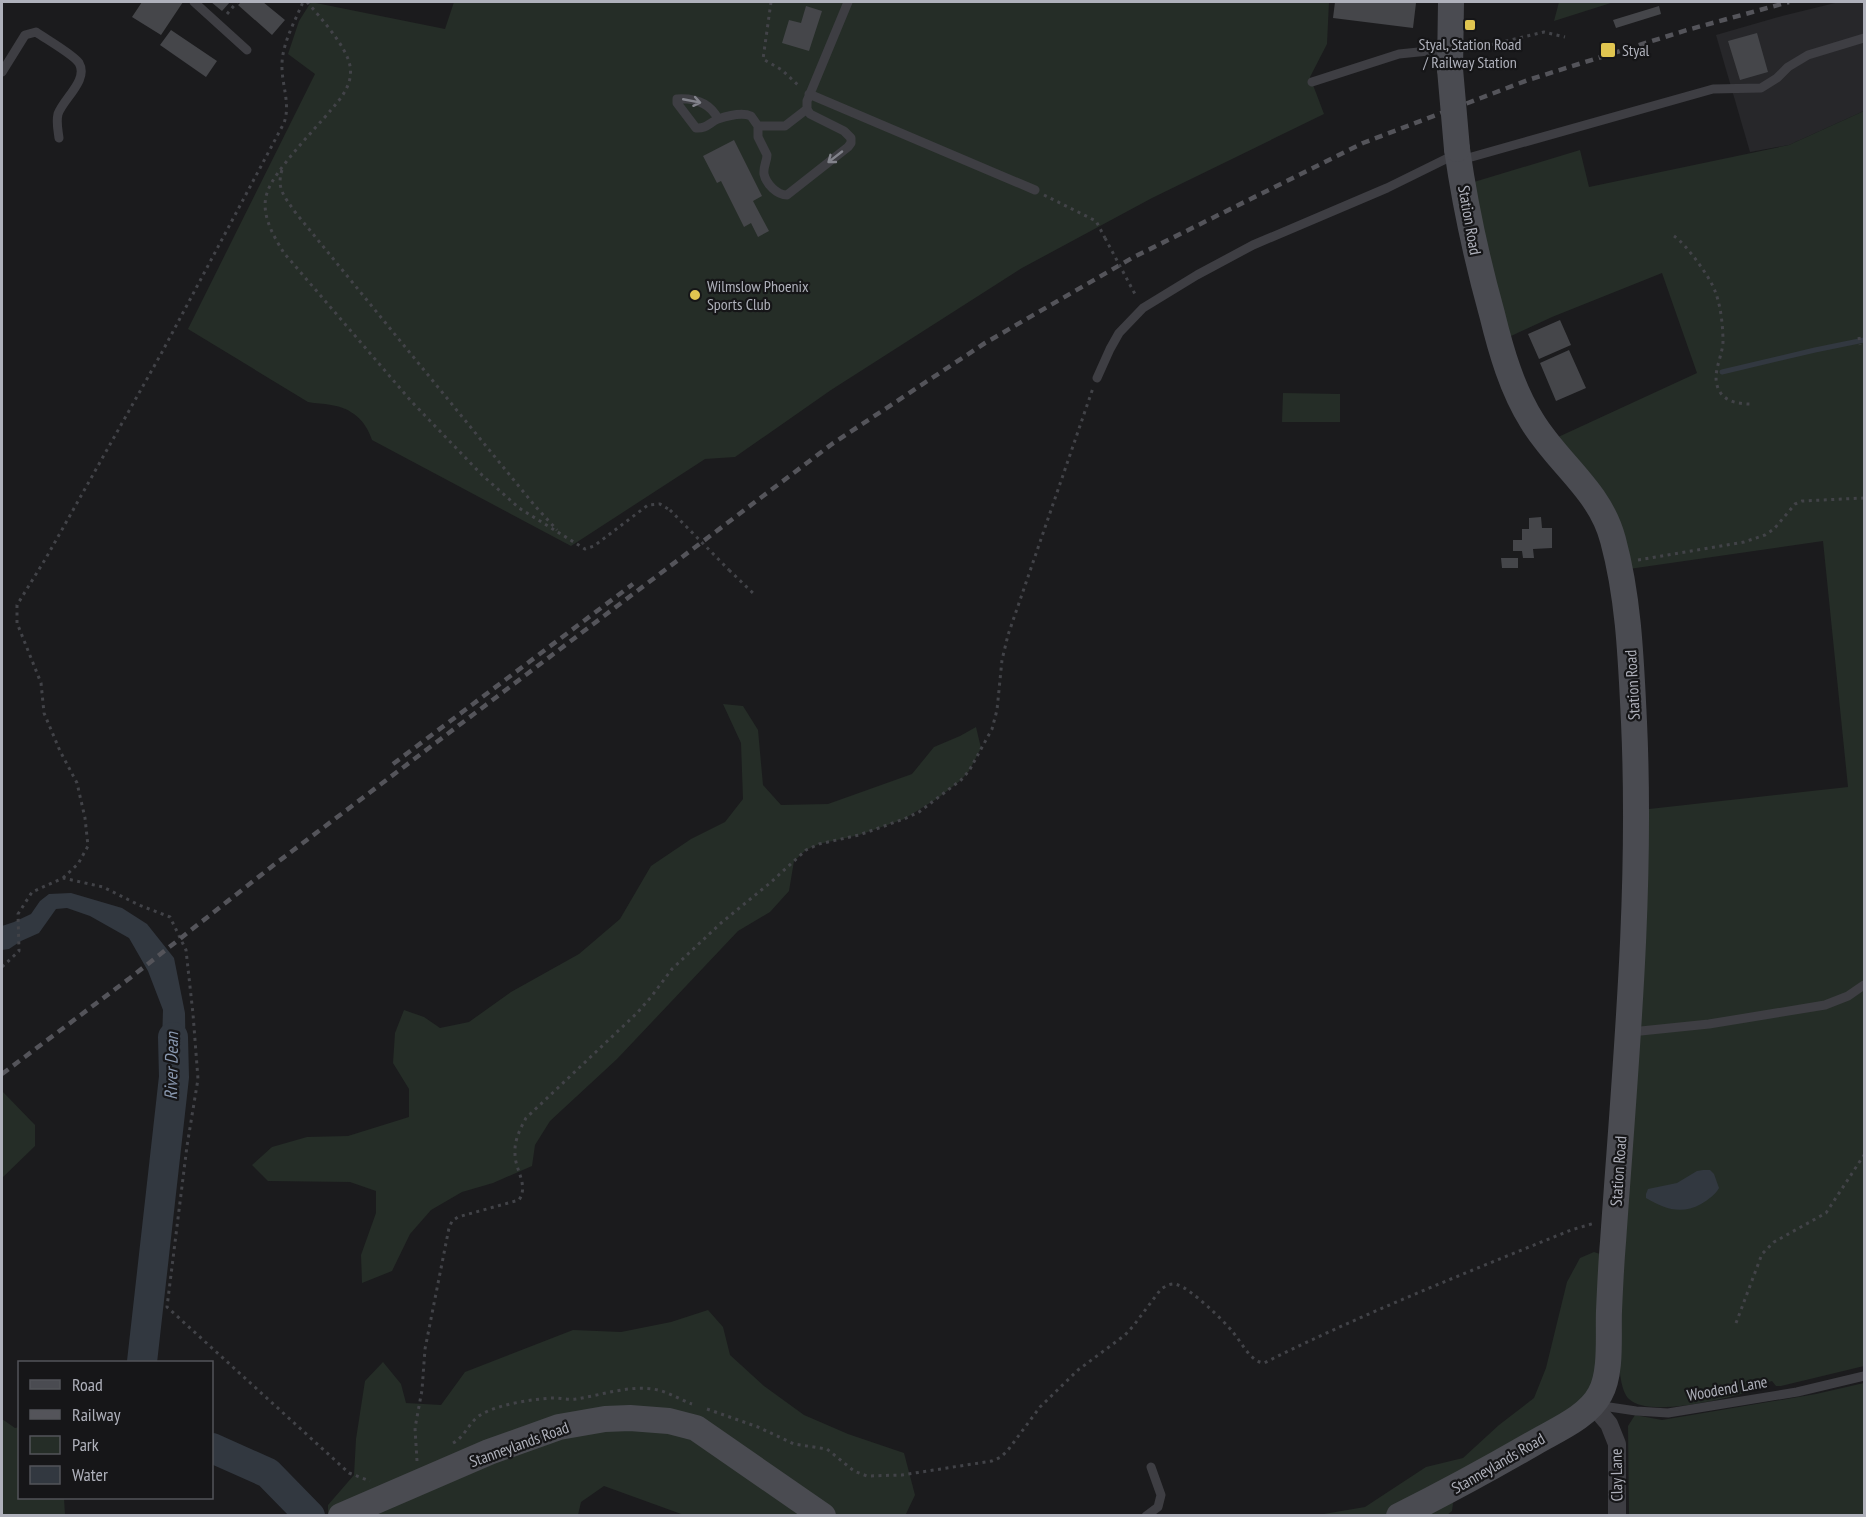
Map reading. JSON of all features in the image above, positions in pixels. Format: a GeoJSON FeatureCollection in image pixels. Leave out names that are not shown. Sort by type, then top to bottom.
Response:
{"type":"FeatureCollection","features":[{"type":"Feature","properties":{"kind":"street","name":"Station Road"},"geometry":{"type":"LineString","coordinates":[[1451,2],[1450,57],[1458,154],[1478,264],[1508,370],[1532,422],[1546,442],[1582,482],[1605,514],[1619,562],[1626,608],[1638,809],[1636,876],[1629,1032],[1614,1221],[1607,1364],[1603,1390],[1593,1405]]}},
{"type":"Feature","properties":{"kind":"street","name":"Stanneylands Road"},"geometry":{"type":"LineString","coordinates":[[1400,1515],[1455,1488],[1572,1420],[1593,1405]]}},
{"type":"Feature","properties":{"kind":"street","name":"Clay Lane"},"geometry":{"type":"LineString","coordinates":[[1593,1405],[1609,1424],[1617,1444],[1617,1515]]}},
{"type":"Feature","properties":{"kind":"street","name":"Stanneylands Road"},"geometry":{"type":"LineString","coordinates":[[341,1515],[537,1434],[581,1422],[630,1418],[669,1421],[696,1428],[823,1515]]}},
{"type":"Feature","properties":{"kind":"lane"},"geometry":{"type":"LineString","coordinates":[[194,2],[247,50]]}},
{"type":"Feature","properties":{"kind":"lane"},"geometry":{"type":"LineString","coordinates":[[718,120],[748,114],[751,116],[758,126],[758,137],[767,154],[764,176],[777,193],[787,195],[851,143],[851,138],[844,131],[810,114],[807,109],[809,94],[848,2]]}},
{"type":"Feature","properties":{"kind":"lane"},"geometry":{"type":"LineString","coordinates":[[2,72],[25,35],[36,32],[78,61],[81,69],[80,78],[58,112],[59,138]]}},
{"type":"Feature","properties":{"kind":"lane"},"geometry":{"type":"LineString","coordinates":[[1097,378],[1119,333],[1143,308],[1253,245],[1387,188],[1458,154],[1713,89],[1761,88],[1808,55],[1864,38]]}},
{"type":"Feature","properties":{"kind":"lane"},"geometry":{"type":"LineString","coordinates":[[1312,82],[1399,54],[1450,57]]}},
{"type":"Feature","properties":{"kind":"lane"},"geometry":{"type":"LineString","coordinates":[[809,94],[1035,190]]}},
{"type":"Feature","properties":{"kind":"lane"},"geometry":{"type":"LineString","coordinates":[[758,126],[785,126],[807,109]]}},
{"type":"Feature","properties":{"kind":"lane"},"geometry":{"type":"LineString","coordinates":[[1629,1032],[1708,1024],[1826,1005],[1848,996],[1864,985]]}},
{"type":"Feature","properties":{"kind":"lane","name":"Woodend Lane"},"geometry":{"type":"LineString","coordinates":[[1593,1405],[1668,1413],[1797,1392],[1864,1376]]}},
{"type":"Feature","properties":{"kind":"lane"},"geometry":{"type":"LineString","coordinates":[[1146,1515],[1158,1507],[1161,1495],[1151,1467]]}},
{"type":"Feature","properties":{"kind":"path"},"geometry":{"type":"LineString","coordinates":[[219,25],[237,2]]}},
{"type":"Feature","properties":{"kind":"path"},"geometry":{"type":"LineString","coordinates":[[2,967],[19,951],[18,914],[33,892],[63,878],[78,864],[88,846],[85,818],[77,783],[44,713],[41,683],[17,623],[17,605],[161,354],[284,123],[287,113],[282,65],[285,47],[303,2]]}},
{"type":"Feature","properties":{"kind":"path"},"geometry":{"type":"LineString","coordinates":[[308,2],[346,54],[350,65],[350,78],[342,97],[282,168],[267,193],[269,226],[284,254],[411,402],[519,508],[585,549],[594,546],[648,505],[660,504],[670,510],[754,594]]}},
{"type":"Feature","properties":{"kind":"path"},"geometry":{"type":"LineString","coordinates":[[771,2],[763,59],[782,70],[809,94]]}},
{"type":"Feature","properties":{"kind":"path"},"geometry":{"type":"LineString","coordinates":[[1450,57],[1544,32],[1565,37]]}},
{"type":"Feature","properties":{"kind":"path"},"geometry":{"type":"LineString","coordinates":[[282,168],[279,180],[283,194],[295,212],[426,374],[560,533]]}},
{"type":"Feature","properties":{"kind":"path"},"geometry":{"type":"LineString","coordinates":[[1035,190],[1095,221],[1136,296]]}},
{"type":"Feature","properties":{"kind":"path"},"geometry":{"type":"LineString","coordinates":[[1674,236],[1686,247],[1715,291],[1722,332],[1716,375],[1720,391],[1730,400],[1750,404]]}},
{"type":"Feature","properties":{"kind":"path"},"geometry":{"type":"LineString","coordinates":[[1859,337],[1860,345]]}},
{"type":"Feature","properties":{"kind":"path"},"geometry":{"type":"LineString","coordinates":[[417,1461],[415,1428],[422,1390],[425,1349],[434,1294],[449,1228],[458,1216],[519,1200],[522,1181],[514,1156],[519,1130],[526,1118],[636,1014],[672,969],[721,923],[806,850],[819,844],[859,835],[919,812],[965,775],[992,729],[1008,635],[1097,378]]}},
{"type":"Feature","properties":{"kind":"path"},"geometry":{"type":"LineString","coordinates":[[1619,562],[1662,557],[1744,542],[1765,535],[1774,529],[1795,504],[1803,501],[1864,498]]}},
{"type":"Feature","properties":{"kind":"path"},"geometry":{"type":"LineString","coordinates":[[63,878],[103,887],[170,917],[186,950],[198,1079],[167,1307],[349,1473],[377,1483]]}},
{"type":"Feature","properties":{"kind":"path"},"geometry":{"type":"LineString","coordinates":[[1736,1323],[1758,1262],[1767,1249],[1774,1242],[1826,1213],[1839,1197],[1864,1155]]}},
{"type":"Feature","properties":{"kind":"path"},"geometry":{"type":"LineString","coordinates":[[777,1437],[794,1444],[827,1449],[854,1471],[867,1476],[902,1475],[992,1461],[1001,1457],[1008,1450],[1040,1407],[1078,1370],[1125,1335],[1161,1289],[1167,1285],[1177,1284],[1207,1306],[1230,1328],[1253,1359],[1264,1363],[1404,1298],[1561,1234],[1582,1226],[1614,1221]]}},
{"type":"Feature","properties":{"kind":"shaded area"},"geometry":{"type":"Polygon","coordinates":[[[1839,2],[1864,2],[1864,111],[1789,145],[1750,152],[1716,35],[1839,2]]]}},
{"type":"Feature","properties":{"kind":"green space","name":"Wilmslow Phoenix Sports Club"},"geometry":{"type":"Polygon","coordinates":[[[311,2],[445,29],[454,2],[1329,2],[1327,44],[1310,77],[1324,114],[1152,198],[1022,268],[831,390],[735,457],[705,459],[571,546],[372,440],[362,421],[352,412],[328,404],[308,402],[188,329],[315,74],[288,54],[299,21],[311,2]]]}},
{"type":"Feature","properties":{"kind":"green space"},"geometry":{"type":"Polygon","coordinates":[[[1559,2],[1614,2],[1554,21],[1559,2]]]}},
{"type":"Feature","properties":{"kind":"green space"},"geometry":{"type":"Polygon","coordinates":[[[1864,111],[1864,1366],[1781,1386],[1776,1386],[1772,1381],[1748,1392],[1722,1399],[1686,1405],[1652,1407],[1629,1399],[1624,1391],[1619,1364],[1649,809],[1848,787],[1823,541],[1629,569],[1615,519],[1595,479],[1556,438],[1697,373],[1662,273],[1552,317],[1509,337],[1496,292],[1474,182],[1580,150],[1589,187],[1789,145],[1864,111]]]}},
{"type":"Feature","properties":{"kind":"green space"},"geometry":{"type":"Polygon","coordinates":[[[1283,393],[1340,394],[1340,422],[1282,422],[1283,393]]]}},
{"type":"Feature","properties":{"kind":"green space"},"geometry":{"type":"Polygon","coordinates":[[[723,704],[743,706],[758,730],[763,785],[781,805],[828,804],[912,774],[934,747],[976,727],[981,748],[969,771],[961,780],[938,798],[904,819],[806,850],[794,861],[789,891],[770,912],[738,931],[617,1059],[550,1121],[535,1145],[532,1166],[493,1183],[462,1192],[431,1210],[410,1234],[392,1271],[362,1283],[361,1255],[376,1213],[376,1191],[350,1182],[268,1181],[252,1165],[272,1147],[307,1137],[348,1136],[409,1117],[409,1089],[393,1063],[395,1033],[404,1010],[424,1017],[440,1028],[469,1022],[511,992],[579,954],[620,919],[651,866],[691,839],[725,822],[743,799],[741,743],[723,704]]]}},
{"type":"Feature","properties":{"kind":"green space"},"geometry":{"type":"Polygon","coordinates":[[[3,1092],[35,1125],[35,1146],[2,1178],[3,1092]]]}},
{"type":"Feature","properties":{"kind":"green space"},"geometry":{"type":"Polygon","coordinates":[[[1594,1252],[1612,1258],[1603,1390],[1455,1488],[1452,1511],[1447,1515],[1312,1516],[1365,1507],[1426,1467],[1463,1458],[1499,1425],[1534,1398],[1546,1368],[1567,1282],[1580,1258],[1594,1252]]]}},
{"type":"Feature","properties":{"kind":"green space"},"geometry":{"type":"Polygon","coordinates":[[[708,1310],[723,1327],[730,1355],[764,1386],[804,1415],[848,1434],[904,1453],[915,1495],[905,1516],[684,1515],[604,1486],[581,1502],[578,1515],[328,1516],[328,1505],[354,1475],[356,1439],[365,1381],[383,1362],[401,1384],[406,1403],[441,1405],[465,1372],[573,1330],[621,1332],[671,1322],[708,1310]]]}},
{"type":"Feature","properties":{"kind":"green space"},"geometry":{"type":"Polygon","coordinates":[[[1864,1383],[1864,1515],[1629,1515],[1628,1426],[1635,1415],[1662,1420],[1816,1394],[1864,1383]]]}},
{"type":"Feature","properties":{"kind":"green space"},"geometry":{"type":"Polygon","coordinates":[[[2,1419],[15,1428],[18,1427],[18,1499],[64,1499],[65,1515],[2,1515],[2,1419]]]}},
{"type":"Feature","properties":{"kind":"water","name":"River Dean"},"geometry":{"type":"Polygon","coordinates":[[[71,893],[122,908],[147,924],[174,958],[185,1013],[186,1077],[161,1076],[163,1010],[148,971],[129,938],[90,916],[67,908],[56,909],[39,933],[9,949],[2,950],[2,926],[31,914],[40,901],[49,894],[71,893]]]}},
{"type":"Feature","properties":{"kind":"water"},"geometry":{"type":"Polygon","coordinates":[[[1703,1170],[1710,1170],[1714,1174],[1719,1188],[1712,1197],[1701,1204],[1680,1210],[1660,1205],[1646,1198],[1648,1189],[1677,1183],[1703,1170]]]}},
{"type":"Feature","properties":{"kind":"building"},"geometry":{"type":"Polygon","coordinates":[[[142,2],[183,2],[161,35],[132,17],[142,2]]]}},
{"type":"Feature","properties":{"kind":"building"},"geometry":{"type":"Polygon","coordinates":[[[211,2],[230,2],[222,11],[211,2]]]}},
{"type":"Feature","properties":{"kind":"building"},"geometry":{"type":"Polygon","coordinates":[[[241,2],[263,2],[285,20],[272,35],[238,5],[241,2]]]}},
{"type":"Feature","properties":{"kind":"building"},"geometry":{"type":"Polygon","coordinates":[[[1335,2],[1416,3],[1413,28],[1333,18],[1335,2]]]}},
{"type":"Feature","properties":{"kind":"building"},"geometry":{"type":"Polygon","coordinates":[[[806,6],[822,11],[809,51],[782,43],[789,20],[801,23],[806,6]]]}},
{"type":"Feature","properties":{"kind":"building"},"geometry":{"type":"Polygon","coordinates":[[[1659,6],[1661,14],[1616,28],[1613,20],[1659,6]]]}},
{"type":"Feature","properties":{"kind":"building"},"geometry":{"type":"Polygon","coordinates":[[[171,30],[217,61],[206,77],[160,45],[171,30]]]}},
{"type":"Feature","properties":{"kind":"building"},"geometry":{"type":"Polygon","coordinates":[[[1757,33],[1768,72],[1740,80],[1728,41],[1757,33]]]}},
{"type":"Feature","properties":{"kind":"building"},"geometry":{"type":"Polygon","coordinates":[[[734,140],[762,196],[753,201],[769,231],[758,237],[751,223],[744,227],[721,181],[717,183],[703,156],[734,140]]]}},
{"type":"Feature","properties":{"kind":"building"},"geometry":{"type":"Polygon","coordinates":[[[1560,320],[1571,345],[1539,359],[1528,334],[1560,320]]]}},
{"type":"Feature","properties":{"kind":"building"},"geometry":{"type":"Polygon","coordinates":[[[1569,350],[1586,388],[1556,401],[1540,363],[1569,350]]]}},
{"type":"Feature","properties":{"kind":"building"},"geometry":{"type":"Polygon","coordinates":[[[1541,517],[1542,528],[1552,528],[1552,548],[1533,549],[1534,558],[1523,558],[1522,551],[1513,551],[1513,540],[1522,540],[1522,529],[1529,529],[1529,518],[1541,517]]]}},
{"type":"Feature","properties":{"kind":"building"},"geometry":{"type":"Polygon","coordinates":[[[1501,558],[1518,558],[1518,568],[1502,568],[1501,558]]]}},
{"type":"Feature","properties":{"kind":"waterway"},"geometry":{"type":"LineString","coordinates":[[1722,372],[1864,340]]}},
{"type":"Feature","properties":{"kind":"waterway","name":"River Dean"},"geometry":{"type":"LineString","coordinates":[[142,1361],[174,1077],[173,1037]]}},
{"type":"Feature","properties":{"kind":"waterway","name":"River Dean"},"geometry":{"type":"LineString","coordinates":[[213,1448],[268,1473],[310,1516]]}},
{"type":"Feature","properties":{"kind":"railway"},"geometry":{"type":"LineString","coordinates":[[2,1074],[130,978],[275,864],[832,444],[985,343],[1132,258],[1363,143],[1528,80],[1687,30],[1789,2]]}},
{"type":"Feature","properties":{"kind":"railway"},"geometry":{"type":"LineString","coordinates":[[393,764],[633,584]]}},
{"type":"Feature","properties":{"kind":"place","name":"Styal, Station Road / Railway Station"},"geometry":{"type":"Point","coordinates":[1470,25]}},
{"type":"Feature","properties":{"kind":"place","name":"Styal"},"geometry":{"type":"Point","coordinates":[1608,50]}},
{"type":"Feature","properties":{"kind":"place","name":"Wilmslow Phoenix Sports Club"},"geometry":{"type":"Point","coordinates":[695,295]}}]}
